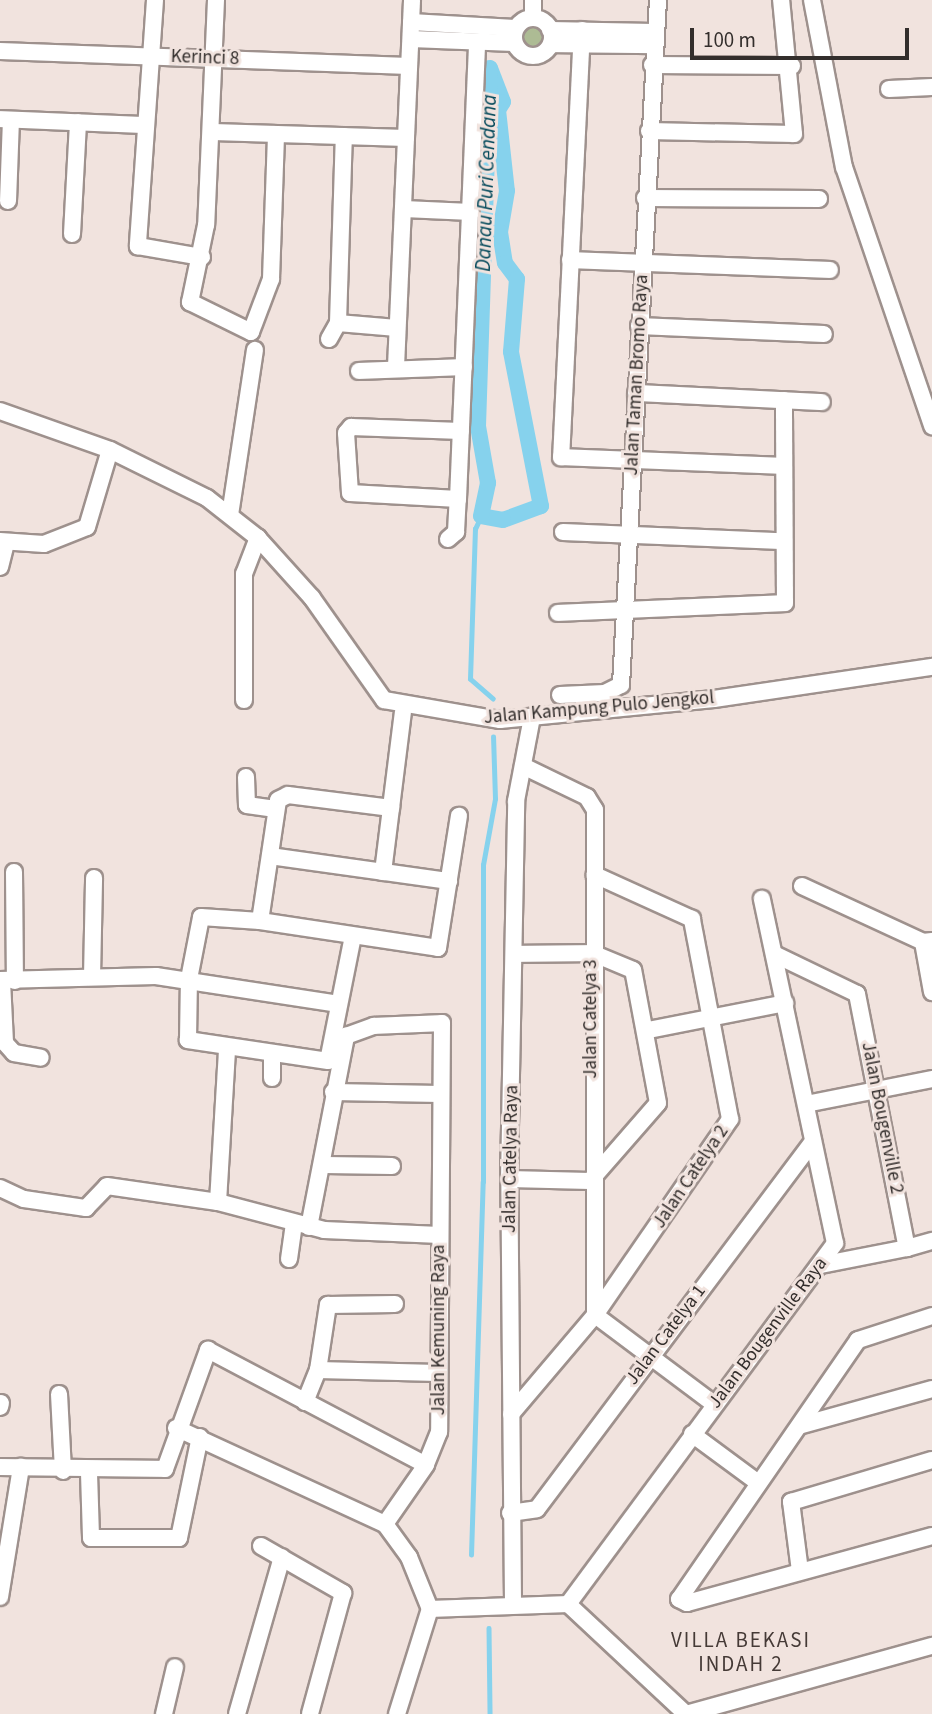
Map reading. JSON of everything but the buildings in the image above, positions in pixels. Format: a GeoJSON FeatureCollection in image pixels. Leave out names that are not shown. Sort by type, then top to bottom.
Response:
{"type":"FeatureCollection","features":[{"type":"Feature","properties":{"kind":"street"},"geometry":{"type":"LineString","coordinates":[[155,0],[142,125],[138,246],[202,257]]}},
{"type":"Feature","properties":{"kind":"street"},"geometry":{"type":"LineString","coordinates":[[216,0],[213,132],[202,257],[190,302],[212,322],[254,332],[271,279],[276,134]]}},
{"type":"Feature","properties":{"kind":"street"},"geometry":{"type":"LineString","coordinates":[[396,367],[412,0]]}},
{"type":"Feature","properties":{"kind":"street"},"geometry":{"type":"LineString","coordinates":[[533,0],[533,18],[551,37]]}},
{"type":"Feature","properties":{"kind":"street","name":"Jalan Taman Bromo Raya"},"geometry":{"type":"LineString","coordinates":[[560,695],[620,687],[628,609],[645,198],[657,0]]}},
{"type":"Feature","properties":{"kind":"street"},"geometry":{"type":"LineString","coordinates":[[649,131],[792,135],[798,124],[781,0]]}},
{"type":"Feature","properties":{"kind":"street"},"geometry":{"type":"LineString","coordinates":[[812,0],[844,167],[932,426]]}},
{"type":"Feature","properties":{"kind":"street"},"geometry":{"type":"LineString","coordinates":[[411,38],[477,42],[515,36],[533,18]]}},
{"type":"Feature","properties":{"kind":"street"},"geometry":{"type":"LineString","coordinates":[[411,22],[515,36],[532,57],[551,37],[653,39]]}},
{"type":"Feature","properties":{"kind":"street"},"geometry":{"type":"LineString","coordinates":[[582,37],[561,457],[784,466]]}},
{"type":"Feature","properties":{"kind":"street"},"geometry":{"type":"LineString","coordinates":[[448,539],[456,532],[458,499],[477,42]]}},
{"type":"Feature","properties":{"kind":"street","name":"Kerinci 8"},"geometry":{"type":"LineString","coordinates":[[0,51],[409,66]]}},
{"type":"Feature","properties":{"kind":"street"},"geometry":{"type":"LineString","coordinates":[[652,65],[792,66]]}},
{"type":"Feature","properties":{"kind":"street"},"geometry":{"type":"LineString","coordinates":[[889,89],[932,87]]}},
{"type":"Feature","properties":{"kind":"street"},"geometry":{"type":"LineString","coordinates":[[8,201],[6,119],[142,125]]}},
{"type":"Feature","properties":{"kind":"street"},"geometry":{"type":"LineString","coordinates":[[72,234],[78,122]]}},
{"type":"Feature","properties":{"kind":"street"},"geometry":{"type":"LineString","coordinates":[[213,132],[406,138]]}},
{"type":"Feature","properties":{"kind":"street"},"geometry":{"type":"LineString","coordinates":[[329,339],[338,323],[344,136]]}},
{"type":"Feature","properties":{"kind":"street"},"geometry":{"type":"LineString","coordinates":[[645,198],[819,199]]}},
{"type":"Feature","properties":{"kind":"street"},"geometry":{"type":"LineString","coordinates":[[404,209],[471,212]]}},
{"type":"Feature","properties":{"kind":"street"},"geometry":{"type":"LineString","coordinates":[[570,260],[830,270]]}},
{"type":"Feature","properties":{"kind":"street"},"geometry":{"type":"LineString","coordinates":[[338,323],[397,328]]}},
{"type":"Feature","properties":{"kind":"street"},"geometry":{"type":"LineString","coordinates":[[639,326],[824,334]]}},
{"type":"Feature","properties":{"kind":"street"},"geometry":{"type":"LineString","coordinates":[[230,515],[255,351]]}},
{"type":"Feature","properties":{"kind":"street"},"geometry":{"type":"LineString","coordinates":[[359,371],[396,367],[464,367]]}},
{"type":"Feature","properties":{"kind":"street"},"geometry":{"type":"LineString","coordinates":[[636,393],[822,402]]}},
{"type":"Feature","properties":{"kind":"street"},"geometry":{"type":"LineString","coordinates":[[558,613],[787,601],[781,541],[784,400]]}},
{"type":"Feature","properties":{"kind":"street","name":"Jalan Kampung Pulo Jengkol"},"geometry":{"type":"LineString","coordinates":[[0,411],[110,450],[177,479],[230,515],[258,538],[312,598],[382,699],[481,720],[500,720],[714,699],[932,667]]}},
{"type":"Feature","properties":{"kind":"street"},"geometry":{"type":"LineString","coordinates":[[458,499],[350,493],[346,433],[351,427],[461,431]]}},
{"type":"Feature","properties":{"kind":"street"},"geometry":{"type":"LineString","coordinates":[[0,567],[3,542],[44,544],[88,527],[110,450]]}},
{"type":"Feature","properties":{"kind":"street"},"geometry":{"type":"LineString","coordinates":[[563,532],[781,541]]}},
{"type":"Feature","properties":{"kind":"street"},"geometry":{"type":"LineString","coordinates":[[244,700],[244,574],[258,538]]}},
{"type":"Feature","properties":{"kind":"street"},"geometry":{"type":"LineString","coordinates":[[383,872],[403,712]]}},
{"type":"Feature","properties":{"kind":"street","name":"Jalan Catelya Raya"},"geometry":{"type":"LineString","coordinates":[[513,1602],[510,1513],[509,1179],[517,787],[532,717]]}},
{"type":"Feature","properties":{"kind":"street","name":"Jalan Catelya 3"},"geometry":{"type":"LineString","coordinates":[[523,766],[592,802],[595,875],[590,1181],[595,1315]]}},
{"type":"Feature","properties":{"kind":"street"},"geometry":{"type":"LineString","coordinates":[[246,777],[247,805],[274,809]]}},
{"type":"Feature","properties":{"kind":"street"},"geometry":{"type":"LineString","coordinates":[[260,921],[274,809],[288,795],[391,808]]}},
{"type":"Feature","properties":{"kind":"street"},"geometry":{"type":"LineString","coordinates":[[353,936],[328,1061],[227,1050],[188,1040],[189,979],[203,915],[260,921],[438,948],[459,816]]}},
{"type":"Feature","properties":{"kind":"street"},"geometry":{"type":"LineString","coordinates":[[270,856],[449,881]]}},
{"type":"Feature","properties":{"kind":"street"},"geometry":{"type":"LineString","coordinates":[[14,872],[6,981],[5,1043],[14,1053],[41,1058]]}},
{"type":"Feature","properties":{"kind":"street","name":"Jalan Catelya 2"},"geometry":{"type":"LineString","coordinates":[[511,1414],[595,1315],[729,1123],[690,916],[595,875]]}},
{"type":"Feature","properties":{"kind":"street"},"geometry":{"type":"LineString","coordinates":[[92,976],[94,878]]}},
{"type":"Feature","properties":{"kind":"street"},"geometry":{"type":"LineString","coordinates":[[802,886],[927,942],[932,992]]}},
{"type":"Feature","properties":{"kind":"street","name":"Jalan Bougenville Raya"},"geometry":{"type":"LineString","coordinates":[[568,1604],[714,1404],[820,1265],[835,1234],[762,899]]}},
{"type":"Feature","properties":{"kind":"street"},"geometry":{"type":"LineString","coordinates":[[509,1179],[590,1181],[657,1106],[648,1030],[633,970],[592,953],[514,954]]}},
{"type":"Feature","properties":{"kind":"street","name":"Jalan Bougenville 2"},"geometry":{"type":"LineString","coordinates":[[774,954],[855,990],[907,1248]]}},
{"type":"Feature","properties":{"kind":"street"},"geometry":{"type":"LineString","coordinates":[[6,981],[92,976],[189,979],[338,1004]]}},
{"type":"Feature","properties":{"kind":"street"},"geometry":{"type":"LineString","coordinates":[[648,1030],[785,1003]]}},
{"type":"Feature","properties":{"kind":"street","name":"Jalan Kemuning Raya"},"geometry":{"type":"LineString","coordinates":[[333,1092],[351,1032],[443,1024],[440,1094],[439,1432],[426,1465],[386,1524]]}},
{"type":"Feature","properties":{"kind":"street"},"geometry":{"type":"LineString","coordinates":[[218,1202],[227,1050]]}},
{"type":"Feature","properties":{"kind":"street"},"geometry":{"type":"LineString","coordinates":[[272,1056],[272,1078]]}},
{"type":"Feature","properties":{"kind":"street"},"geometry":{"type":"LineString","coordinates":[[806,1104],[932,1079]]}},
{"type":"Feature","properties":{"kind":"street"},"geometry":{"type":"LineString","coordinates":[[289,1259],[325,1165],[333,1092],[440,1094]]}},
{"type":"Feature","properties":{"kind":"street","name":"Jalan Catelya 1"},"geometry":{"type":"LineString","coordinates":[[510,1513],[537,1509],[648,1357],[813,1141]]}},
{"type":"Feature","properties":{"kind":"street"},"geometry":{"type":"LineString","coordinates":[[325,1165],[392,1166]]}},
{"type":"Feature","properties":{"kind":"street"},"geometry":{"type":"LineString","coordinates":[[0,1188],[24,1199],[86,1208],[107,1186],[218,1202],[302,1226],[440,1235]]}},
{"type":"Feature","properties":{"kind":"street"},"geometry":{"type":"LineString","coordinates":[[820,1265],[932,1241]]}},
{"type":"Feature","properties":{"kind":"street"},"geometry":{"type":"LineString","coordinates":[[305,1402],[317,1370],[328,1306],[395,1304]]}},
{"type":"Feature","properties":{"kind":"street"},"geometry":{"type":"LineString","coordinates":[[595,1315],[714,1404]]}},
{"type":"Feature","properties":{"kind":"street"},"geometry":{"type":"LineString","coordinates":[[932,1316],[861,1337],[802,1425],[757,1482],[680,1600],[932,1536]]}},
{"type":"Feature","properties":{"kind":"street"},"geometry":{"type":"LineString","coordinates":[[165,1469],[176,1429],[206,1350],[426,1465]]}},
{"type":"Feature","properties":{"kind":"street"},"geometry":{"type":"LineString","coordinates":[[317,1370],[438,1373]]}},
{"type":"Feature","properties":{"kind":"street"},"geometry":{"type":"LineString","coordinates":[[802,1425],[932,1389]]}},
{"type":"Feature","properties":{"kind":"street"},"geometry":{"type":"LineString","coordinates":[[59,1394],[62,1471]]}},
{"type":"Feature","properties":{"kind":"street"},"geometry":{"type":"LineString","coordinates":[[176,1429],[200,1437],[386,1524],[405,1549],[430,1609],[397,1714]]}},
{"type":"Feature","properties":{"kind":"street"},"geometry":{"type":"LineString","coordinates":[[692,1434],[757,1482]]}},
{"type":"Feature","properties":{"kind":"street"},"geometry":{"type":"LineString","coordinates":[[89,1473],[87,1532],[93,1539],[179,1538],[200,1437]]}},
{"type":"Feature","properties":{"kind":"street"},"geometry":{"type":"LineString","coordinates":[[800,1571],[791,1502],[932,1460]]}},
{"type":"Feature","properties":{"kind":"street"},"geometry":{"type":"LineString","coordinates":[[0,1467],[89,1473],[165,1469],[190,1475]]}},
{"type":"Feature","properties":{"kind":"street"},"geometry":{"type":"LineString","coordinates":[[0,1597],[6,1533],[21,1468]]}},
{"type":"Feature","properties":{"kind":"street"},"geometry":{"type":"LineString","coordinates":[[261,1546],[339,1587],[344,1598],[310,1714]]}},
{"type":"Feature","properties":{"kind":"street"},"geometry":{"type":"LineString","coordinates":[[237,1714],[282,1557]]}},
{"type":"Feature","properties":{"kind":"street"},"geometry":{"type":"LineString","coordinates":[[430,1609],[513,1602],[568,1604],[686,1714],[932,1646]]}},
{"type":"Feature","properties":{"kind":"street"},"geometry":{"type":"LineString","coordinates":[[164,1714],[175,1667]]}},
{"type":"Feature","properties":{"kind":"green space"},"geometry":{"type":"Polygon","coordinates":[[[527,19],[547,25],[548,49],[538,56],[411,39],[411,22],[518,24],[527,19]]]}},
{"type":"Feature","properties":{"kind":"waterway","name":"Danau Puri Cendana"},"geometry":{"type":"LineString","coordinates":[[490,68],[503,102],[498,110],[507,191],[500,232],[505,263],[517,279],[511,352],[541,506],[503,520],[481,516],[488,483],[478,426],[490,68]]}},
{"type":"Feature","properties":{"kind":"waterway"},"geometry":{"type":"LineString","coordinates":[[493,699],[470,679],[475,529],[481,516],[503,520],[522,513]]}},
{"type":"Feature","properties":{"kind":"waterway"},"geometry":{"type":"LineString","coordinates":[[471,1555],[483,1182],[483,865],[495,799],[493,737]]}},
{"type":"Feature","properties":{"kind":"waterway"},"geometry":{"type":"LineString","coordinates":[[489,1628],[490,1714]]}},
{"type":"Feature","properties":{"kind":"district","name":"VILLA BEKASI INDAH 2"},"geometry":{"type":"Point","coordinates":[741,1652]}}]}
